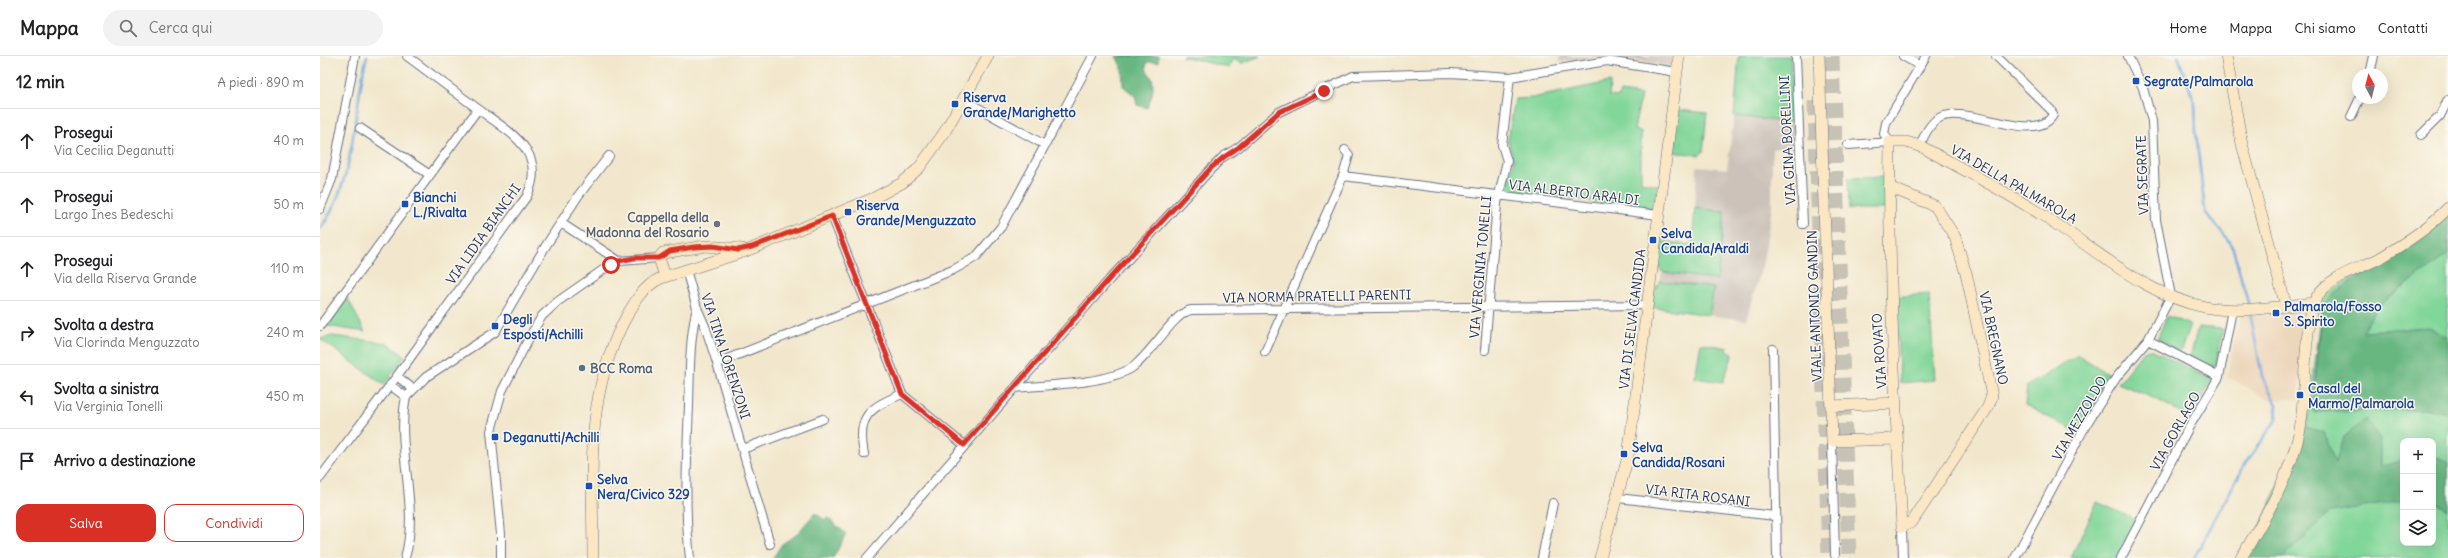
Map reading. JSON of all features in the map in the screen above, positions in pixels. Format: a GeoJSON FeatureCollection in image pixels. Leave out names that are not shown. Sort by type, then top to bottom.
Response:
{"type":"FeatureCollection","features":[{"type":"Feature","properties":{"kind":"street"},"geometry":{"type":"LineString","coordinates":[[320,209],[323,197],[334,172],[355,56]]}},
{"type":"Feature","properties":{"kind":"street","name":"VIA LIDIA BIANCHI"},"geometry":{"type":"LineString","coordinates":[[320,478],[397,376],[527,196],[532,184],[531,159],[523,144],[407,56]]}},
{"type":"Feature","properties":{"kind":"street"},"geometry":{"type":"LineString","coordinates":[[593,558],[591,449],[594,420],[602,379],[612,347],[630,311],[648,286],[665,276],[752,247],[886,194],[906,180],[928,157],[964,100],[988,56]]}},
{"type":"Feature","properties":{"kind":"street"},"geometry":{"type":"LineString","coordinates":[[717,363],[953,270],[976,257],[1001,227],[1093,56]]}},
{"type":"Feature","properties":{"kind":"street","name":"VIA DI SELVA CANDIDA"},"geometry":{"type":"LineString","coordinates":[[1600,558],[1618,498],[1628,457],[1679,56]]}},
{"type":"Feature","properties":{"kind":"street","name":"VIA GINA BORELLINI"},"geometry":{"type":"LineString","coordinates":[[1796,56],[1803,224]]}},
{"type":"Feature","properties":{"kind":"street","name":"VIALE ANTONIO GANDIN"},"geometry":{"type":"LineString","coordinates":[[1819,56],[1835,555]]}},
{"type":"Feature","properties":{"kind":"street"},"geometry":{"type":"LineString","coordinates":[[1903,56],[1920,66]]}},
{"type":"Feature","properties":{"kind":"street"},"geometry":{"type":"LineString","coordinates":[[1890,142],[1884,135],[1885,125],[1926,56]]}},
{"type":"Feature","properties":{"kind":"street"},"geometry":{"type":"LineString","coordinates":[[1920,146],[1931,125],[1946,115],[2036,127],[2048,122],[2053,115],[2051,110],[1997,56]]}},
{"type":"Feature","properties":{"kind":"street","name":"VIA SEGRATE"},"geometry":{"type":"LineString","coordinates":[[2128,56],[2143,88],[2152,121],[2156,220],[2171,296]]}},
{"type":"Feature","properties":{"kind":"street"},"geometry":{"type":"LineString","coordinates":[[2226,56],[2242,144],[2286,306]]}},
{"type":"Feature","properties":{"kind":"street"},"geometry":{"type":"LineString","coordinates":[[2371,68],[2374,56]]}},
{"type":"Feature","properties":{"kind":"street"},"geometry":{"type":"LineString","coordinates":[[867,558],[1110,278],[1211,168],[1239,147],[1279,112],[1353,76],[1451,73],[1510,77],[1607,61],[1677,72]]}},
{"type":"Feature","properties":{"kind":"street","name":"VIA VERGINIA TONELLI"},"geometry":{"type":"LineString","coordinates":[[1484,350],[1498,194],[1507,161],[1502,145],[1510,77]]}},
{"type":"Feature","properties":{"kind":"street"},"geometry":{"type":"LineString","coordinates":[[964,100],[1045,144]]}},
{"type":"Feature","properties":{"kind":"street"},"geometry":{"type":"LineString","coordinates":[[2421,135],[2440,116],[2448,100]]}},
{"type":"Feature","properties":{"kind":"street"},"geometry":{"type":"LineString","coordinates":[[2351,117],[2357,104]]}},
{"type":"Feature","properties":{"kind":"street"},"geometry":{"type":"LineString","coordinates":[[320,326],[478,110]]}},
{"type":"Feature","properties":{"kind":"street"},"geometry":{"type":"LineString","coordinates":[[360,128],[430,175]]}},
{"type":"Feature","properties":{"kind":"street"},"geometry":{"type":"LineString","coordinates":[[1848,145],[1890,142]]}},
{"type":"Feature","properties":{"kind":"street","name":"VIA DELLA PALMAROLA"},"geometry":{"type":"LineString","coordinates":[[1890,142],[1906,142],[1920,146],[2042,215],[2116,266],[2171,296],[2196,305],[2243,309],[2314,303]]}},
{"type":"Feature","properties":{"kind":"street","name":"VIA ROVATO"},"geometry":{"type":"LineString","coordinates":[[1890,142],[1890,295],[1903,558]]}},
{"type":"Feature","properties":{"kind":"street"},"geometry":{"type":"LineString","coordinates":[[1265,352],[1343,176],[1349,155],[1345,150]]}},
{"type":"Feature","properties":{"kind":"street"},"geometry":{"type":"LineString","coordinates":[[405,558],[411,527],[405,436],[406,398],[413,389],[436,369],[495,332],[535,263],[561,223],[609,156]]}},
{"type":"Feature","properties":{"kind":"street","name":"VIA ALBERTO ARALDI"},"geometry":{"type":"LineString","coordinates":[[1343,176],[1659,215]]}},
{"type":"Feature","properties":{"kind":"street","name":"VIA BREGNANO"},"geometry":{"type":"LineString","coordinates":[[1889,187],[1935,206],[1955,237],[1967,277],[1992,396],[1988,407],[1912,522],[1902,527]]}},
{"type":"Feature","properties":{"kind":"street"},"geometry":{"type":"LineString","coordinates":[[2241,558],[2260,526],[2296,445],[2303,405],[2309,330],[2314,303],[2325,287],[2409,240],[2448,208]]}},
{"type":"Feature","properties":{"kind":"street"},"geometry":{"type":"LineString","coordinates":[[832,216],[868,304],[902,394],[964,445]]}},
{"type":"Feature","properties":{"kind":"street"},"geometry":{"type":"LineString","coordinates":[[561,223],[619,261]]}},
{"type":"Feature","properties":{"kind":"street"},"geometry":{"type":"LineString","coordinates":[[501,558],[502,534],[491,436],[493,418],[502,391],[530,336],[547,310],[566,295],[619,261],[659,258],[663,254],[675,250],[709,246],[735,250],[752,247]]}},
{"type":"Feature","properties":{"kind":"street"},"geometry":{"type":"LineString","coordinates":[[709,246],[713,250],[713,261]]}},
{"type":"Feature","properties":{"kind":"street"},"geometry":{"type":"LineString","coordinates":[[659,258],[665,276]]}},
{"type":"Feature","properties":{"kind":"street","name":"VIA TINA LORENZONI"},"geometry":{"type":"LineString","coordinates":[[686,270],[697,308],[705,326],[717,363],[770,544]]}},
{"type":"Feature","properties":{"kind":"street","name":"VIA MEZZOLDO"},"geometry":{"type":"LineString","coordinates":[[2015,558],[2097,406],[2126,365],[2148,340],[2171,296]]}},
{"type":"Feature","properties":{"kind":"street","name":"VIA NORMA PRATELLI PARENTI"},"geometry":{"type":"LineString","coordinates":[[1015,388],[1058,384],[1117,375],[1135,366],[1153,348],[1178,316],[1187,310],[1489,305],[1647,305]]}},
{"type":"Feature","properties":{"kind":"street"},"geometry":{"type":"LineString","coordinates":[[690,558],[686,528],[687,438],[690,341],[697,308]]}},
{"type":"Feature","properties":{"kind":"street","name":"VIA GORLAGO"},"geometry":{"type":"LineString","coordinates":[[2121,558],[2190,427],[2219,377],[2243,309]]}},
{"type":"Feature","properties":{"kind":"street"},"geometry":{"type":"LineString","coordinates":[[2148,340],[2219,377]]}},
{"type":"Feature","properties":{"kind":"street"},"geometry":{"type":"LineString","coordinates":[[1773,349],[1777,558]]}},
{"type":"Feature","properties":{"kind":"street"},"geometry":{"type":"LineString","coordinates":[[397,376],[413,389]]}},
{"type":"Feature","properties":{"kind":"street"},"geometry":{"type":"LineString","coordinates":[[390,385],[406,398]]}},
{"type":"Feature","properties":{"kind":"street"},"geometry":{"type":"LineString","coordinates":[[864,454],[862,435],[867,415],[877,405],[902,394]]}},
{"type":"Feature","properties":{"kind":"street"},"geometry":{"type":"LineString","coordinates":[[1831,406],[1896,403]]}},
{"type":"Feature","properties":{"kind":"street"},"geometry":{"type":"LineString","coordinates":[[743,449],[823,419]]}},
{"type":"Feature","properties":{"kind":"street"},"geometry":{"type":"LineString","coordinates":[[1832,441],[1897,439]]}},
{"type":"Feature","properties":{"kind":"street","name":"VIA RITA ROSANI"},"geometry":{"type":"LineString","coordinates":[[1618,498],[1775,516]]}},
{"type":"Feature","properties":{"kind":"street"},"geometry":{"type":"LineString","coordinates":[[1542,558],[1553,503]]}},
{"type":"Feature","properties":{"kind":"shaded area"},"geometry":{"type":"Polygon","coordinates":[[[1560,56],[1606,56],[1559,62],[1560,56]]]}},
{"type":"Feature","properties":{"kind":"shaded area"},"geometry":{"type":"Polygon","coordinates":[[[1614,56],[1673,56],[1672,67],[1614,56]]]}},
{"type":"Feature","properties":{"kind":"shaded area"},"geometry":{"type":"Polygon","coordinates":[[[1734,116],[1794,123],[1793,147],[1772,149],[1772,206],[1763,262],[1746,320],[1709,315],[1713,288],[1660,281],[1662,272],[1717,280],[1725,212],[1695,208],[1697,166],[1727,169],[1734,116]]]}},
{"type":"Feature","properties":{"kind":"shaded area"},"geometry":{"type":"Polygon","coordinates":[[[2305,311],[2298,399],[2270,400],[2227,377],[2241,314],[2305,311]]]}},
{"type":"Feature","properties":{"kind":"green space"},"geometry":{"type":"Polygon","coordinates":[[[1116,56],[1159,56],[1158,62],[1147,62],[1146,65],[1152,79],[1153,86],[1151,98],[1147,108],[1137,105],[1135,96],[1123,86],[1122,68],[1116,56]]]}},
{"type":"Feature","properties":{"kind":"green space"},"geometry":{"type":"Polygon","coordinates":[[[1182,56],[1261,56],[1242,63],[1233,59],[1229,68],[1182,56]]]}},
{"type":"Feature","properties":{"kind":"green space"},"geometry":{"type":"Polygon","coordinates":[[[1739,56],[1790,56],[1794,123],[1734,116],[1739,56]]]}},
{"type":"Feature","properties":{"kind":"green space"},"geometry":{"type":"Polygon","coordinates":[[[1610,82],[1609,96],[1619,97],[1620,92],[1641,95],[1634,130],[1641,131],[1641,182],[1658,185],[1655,210],[1506,190],[1514,162],[1508,140],[1515,99],[1532,98],[1610,82]]]}},
{"type":"Feature","properties":{"kind":"green space"},"geometry":{"type":"Polygon","coordinates":[[[1677,110],[1707,113],[1703,152],[1700,155],[1673,152],[1677,110]]]}},
{"type":"Feature","properties":{"kind":"green space"},"geometry":{"type":"Polygon","coordinates":[[[1885,177],[1886,209],[1849,209],[1848,178],[1885,177]]]}},
{"type":"Feature","properties":{"kind":"green space"},"geometry":{"type":"Polygon","coordinates":[[[1695,208],[1725,212],[1717,280],[1662,272],[1658,265],[1661,241],[1692,245],[1695,208]]]}},
{"type":"Feature","properties":{"kind":"green space"},"geometry":{"type":"Polygon","coordinates":[[[2448,211],[2448,558],[2269,558],[2302,461],[2324,295],[2419,238],[2448,211]]]}},
{"type":"Feature","properties":{"kind":"green space"},"geometry":{"type":"Polygon","coordinates":[[[2448,217],[2448,254],[2377,307],[2362,331],[2430,327],[2448,338],[2448,413],[2427,409],[2313,412],[2322,308],[2335,293],[2448,217]]]}},
{"type":"Feature","properties":{"kind":"green space"},"geometry":{"type":"Polygon","coordinates":[[[1660,281],[1714,288],[1709,315],[1652,307],[1653,294],[1660,281]]]}},
{"type":"Feature","properties":{"kind":"green space"},"geometry":{"type":"Polygon","coordinates":[[[1929,294],[1935,380],[1900,383],[1895,297],[1929,294]]]}},
{"type":"Feature","properties":{"kind":"green space"},"geometry":{"type":"Polygon","coordinates":[[[347,297],[365,332],[327,326],[347,297]]]}},
{"type":"Feature","properties":{"kind":"green space"},"geometry":{"type":"Polygon","coordinates":[[[2167,316],[2190,325],[2181,350],[2178,351],[2162,342],[2158,337],[2167,316]]]}},
{"type":"Feature","properties":{"kind":"green space"},"geometry":{"type":"Polygon","coordinates":[[[2198,327],[2223,329],[2216,365],[2209,366],[2190,357],[2198,327]]]}},
{"type":"Feature","properties":{"kind":"green space"},"geometry":{"type":"Polygon","coordinates":[[[332,336],[387,343],[405,356],[384,385],[320,339],[332,336]]]}},
{"type":"Feature","properties":{"kind":"green space"},"geometry":{"type":"Polygon","coordinates":[[[1701,343],[1728,348],[1727,351],[1733,354],[1723,382],[1695,378],[1701,343]]]}},
{"type":"Feature","properties":{"kind":"green space"},"geometry":{"type":"Polygon","coordinates":[[[2148,350],[2153,350],[2212,380],[2191,418],[2158,400],[2118,383],[2142,353],[2148,350]]]}},
{"type":"Feature","properties":{"kind":"green space"},"geometry":{"type":"Polygon","coordinates":[[[2078,355],[2112,376],[2077,432],[2025,405],[2027,386],[2078,355]]]}},
{"type":"Feature","properties":{"kind":"green space"},"geometry":{"type":"Polygon","coordinates":[[[2366,419],[2380,440],[2380,466],[2400,460],[2400,501],[2330,512],[2283,558],[2246,558],[2305,427],[2324,432],[2335,463],[2344,437],[2366,419]]]}},
{"type":"Feature","properties":{"kind":"green space"},"geometry":{"type":"Polygon","coordinates":[[[2436,457],[2448,463],[2448,510],[2436,503],[2436,457]]]}},
{"type":"Feature","properties":{"kind":"green space"},"geometry":{"type":"Polygon","coordinates":[[[2097,502],[2137,520],[2117,558],[2071,558],[2097,502]]]}},
{"type":"Feature","properties":{"kind":"green space"},"geometry":{"type":"Polygon","coordinates":[[[815,513],[825,520],[828,518],[846,534],[833,558],[773,558],[782,544],[796,535],[815,513]]]}},
{"type":"Feature","properties":{"kind":"waterway"},"geometry":{"type":"LineString","coordinates":[[320,229],[332,210],[341,189],[347,168],[367,56]]}},
{"type":"Feature","properties":{"kind":"waterway"},"geometry":{"type":"LineString","coordinates":[[2178,56],[2195,104],[2196,133],[2205,212],[2226,237],[2233,249],[2249,306]]}},
{"type":"Feature","properties":{"kind":"waterway"},"geometry":{"type":"LineString","coordinates":[[2194,558],[2245,464],[2276,420],[2277,405],[2262,376],[2250,313]]}},
{"type":"Feature","properties":{"kind":"tunnel"},"geometry":{"type":"LineString","coordinates":[[1832,56],[1849,558]]}},
{"type":"Feature","properties":{"kind":"tunnel"},"geometry":{"type":"LineString","coordinates":[[1815,101],[1829,558]]}},
{"type":"Feature","properties":{"kind":"place","name":"Segrate/Palmarola"},"geometry":{"type":"Point","coordinates":[2136,81]}},
{"type":"Feature","properties":{"kind":"place","name":"Riserva Grande/Marighetto"},"geometry":{"type":"Point","coordinates":[955,104]}},
{"type":"Feature","properties":{"kind":"place","name":"Bianchi L./Rivalta"},"geometry":{"type":"Point","coordinates":[405,204]}},
{"type":"Feature","properties":{"kind":"place","name":"Riserva Grande/Menguzzato"},"geometry":{"type":"Point","coordinates":[848,212]}},
{"type":"Feature","properties":{"kind":"place","name":"Cappella della Madonna del Rosario"},"geometry":{"type":"Point","coordinates":[717,224]}},
{"type":"Feature","properties":{"kind":"place","name":"Selva Candida/Araldi"},"geometry":{"type":"Point","coordinates":[1653,240]}},
{"type":"Feature","properties":{"kind":"place","name":"Palmarola/Fosso S. Spirito"},"geometry":{"type":"Point","coordinates":[2276,313]}},
{"type":"Feature","properties":{"kind":"place","name":"Degli Esposti/Achilli"},"geometry":{"type":"Point","coordinates":[495,326]}},
{"type":"Feature","properties":{"kind":"place","name":"BCC Roma"},"geometry":{"type":"Point","coordinates":[582,368]}},
{"type":"Feature","properties":{"kind":"place","name":"Casal del Marmo/Palmarola"},"geometry":{"type":"Point","coordinates":[2300,395]}},
{"type":"Feature","properties":{"kind":"place","name":"Deganutti/Achilli"},"geometry":{"type":"Point","coordinates":[495,437]}},
{"type":"Feature","properties":{"kind":"place","name":"Selva Candida/Rosani"},"geometry":{"type":"Point","coordinates":[1624,454]}},
{"type":"Feature","properties":{"kind":"place","name":"Selva Nera/Civico 329"},"geometry":{"type":"Point","coordinates":[589,486]}},
{"type":"Feature","properties":{"kind":"route"},"geometry":{"type":"LineString","coordinates":[[611,265],[619,261],[634,258],[659,258],[663,254],[670,251],[694,247],[713,246],[738,250],[752,247],[832,216],[868,304],[902,394],[913,405],[964,445],[1110,278],[1211,168],[1239,147],[1268,120],[1279,112],[1324,91]]}}]}
